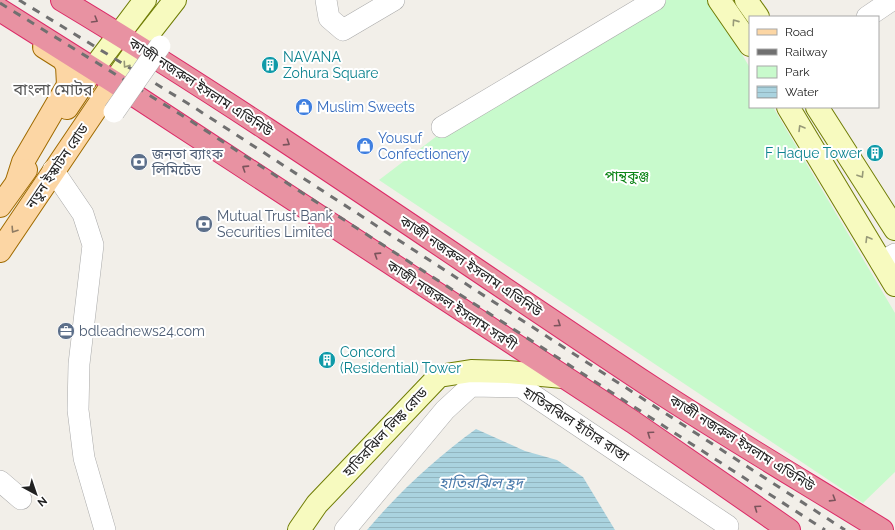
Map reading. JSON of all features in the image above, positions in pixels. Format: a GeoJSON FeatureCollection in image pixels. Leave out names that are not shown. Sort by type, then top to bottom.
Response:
{"type":"FeatureCollection","features":[{"type":"Feature","properties":{"kind":"highway","name":"কাজী নজরুল ইসলাম এভিনিউ"},"geometry":{"type":"LineString","coordinates":[[62,0],[139,46],[336,174],[654,389],[882,530]]}},
{"type":"Feature","properties":{"kind":"highway"},"geometry":{"type":"LineString","coordinates":[[2,12],[114,82]]}},
{"type":"Feature","properties":{"kind":"highway","name":"কাজী নজরুল ইসলাম সরণী"},"geometry":{"type":"LineString","coordinates":[[114,82],[633,422],[789,530]]}},
{"type":"Feature","properties":{"kind":"main road"},"geometry":{"type":"LineString","coordinates":[[93,69],[145,0]]}},
{"type":"Feature","properties":{"kind":"main road"},"geometry":{"type":"LineString","coordinates":[[114,82],[139,46],[175,0]]}},
{"type":"Feature","properties":{"kind":"main road"},"geometry":{"type":"LineString","coordinates":[[719,0],[749,44]]}},
{"type":"Feature","properties":{"kind":"main road"},"geometry":{"type":"LineString","coordinates":[[746,0],[757,16]]}},
{"type":"Feature","properties":{"kind":"main road"},"geometry":{"type":"LineString","coordinates":[[2,12],[21,32],[63,59],[67,66],[68,74],[68,85],[23,162],[17,181]]}},
{"type":"Feature","properties":{"kind":"main road","name":"নতুন ইস্কাটন রোড"},"geometry":{"type":"LineString","coordinates":[[0,206],[34,160],[93,69]]}},
{"type":"Feature","properties":{"kind":"main road","name":"নতুন ইস্কাটন রোড"},"geometry":{"type":"LineString","coordinates":[[0,251],[53,170],[107,109],[114,82]]}},
{"type":"Feature","properties":{"kind":"main road"},"geometry":{"type":"LineString","coordinates":[[78,91],[107,109]]}},
{"type":"Feature","properties":{"kind":"main road"},"geometry":{"type":"LineString","coordinates":[[789,108],[888,258],[895,285]]}},
{"type":"Feature","properties":{"kind":"main road"},"geometry":{"type":"LineString","coordinates":[[819,108],[895,229]]}},
{"type":"Feature","properties":{"kind":"main road","name":"হাতিরঝিল লিঙ্ক রোড"},"geometry":{"type":"LineString","coordinates":[[299,530],[317,504],[439,376],[471,370],[563,377]]}},
{"type":"Feature","properties":{"kind":"street"},"geometry":{"type":"LineString","coordinates":[[326,0],[329,18],[343,30],[394,0]]}},
{"type":"Feature","properties":{"kind":"street"},"geometry":{"type":"LineString","coordinates":[[442,127],[655,0]]}},
{"type":"Feature","properties":{"kind":"street"},"geometry":{"type":"LineString","coordinates":[[868,16],[892,0]]}},
{"type":"Feature","properties":{"kind":"street"},"geometry":{"type":"LineString","coordinates":[[107,109],[160,46]]}},
{"type":"Feature","properties":{"kind":"street"},"geometry":{"type":"LineString","coordinates":[[53,170],[83,214],[93,245],[79,364],[78,410],[84,458],[105,530]]}},
{"type":"Feature","properties":{"kind":"street","name":"হাতিরঝিল হাঁটার রাস্তা"},"geometry":{"type":"LineString","coordinates":[[345,530],[440,416],[471,386],[521,387],[728,526],[726,530]]}},
{"type":"Feature","properties":{"kind":"street"},"geometry":{"type":"LineString","coordinates":[[0,481],[21,499]]}},
{"type":"Feature","properties":{"kind":"green space","name":"পান্থকুঞ্জ"},"geometry":{"type":"Polygon","coordinates":[[[637,0],[710,0],[749,66],[749,108],[774,108],[895,313],[895,472],[863,503],[379,180],[479,104],[637,0]]]}},
{"type":"Feature","properties":{"kind":"water","name":"হাতিরঝিল হ্রদ"},"geometry":{"type":"Polygon","coordinates":[[[476,429],[525,451],[557,460],[583,477],[615,530],[367,530],[418,476],[476,429]]]}},
{"type":"Feature","properties":{"kind":"railway"},"geometry":{"type":"LineString","coordinates":[[19,0],[192,106],[845,530]]}},
{"type":"Feature","properties":{"kind":"railway"},"geometry":{"type":"LineString","coordinates":[[0,3],[183,116],[825,530]]}},
{"type":"Feature","properties":{"kind":"place","name":"NAVANA Zohura Square"},"geometry":{"type":"Point","coordinates":[270,65]}},
{"type":"Feature","properties":{"kind":"place","name":"Muslim Sweets"},"geometry":{"type":"Point","coordinates":[304,107]}},
{"type":"Feature","properties":{"kind":"place","name":"Yousuf Confectionery"},"geometry":{"type":"Point","coordinates":[365,146]}},
{"type":"Feature","properties":{"kind":"place","name":"F Haque Tower"},"geometry":{"type":"Point","coordinates":[875,153]}},
{"type":"Feature","properties":{"kind":"place","name":"জনতা ব্যাংক লিমিটেড"},"geometry":{"type":"Point","coordinates":[139,162]}},
{"type":"Feature","properties":{"kind":"place","name":"Mutual Trust Bank Securities Limited"},"geometry":{"type":"Point","coordinates":[204,224]}},
{"type":"Feature","properties":{"kind":"place","name":"bdleadnews24.com"},"geometry":{"type":"Point","coordinates":[66,331]}},
{"type":"Feature","properties":{"kind":"place","name":"Concord (Residential) Tower"},"geometry":{"type":"Point","coordinates":[327,360]}},
{"type":"Feature","properties":{"kind":"district","name":"বাংলা মোটর"},"geometry":{"type":"Point","coordinates":[53,89]}}]}
